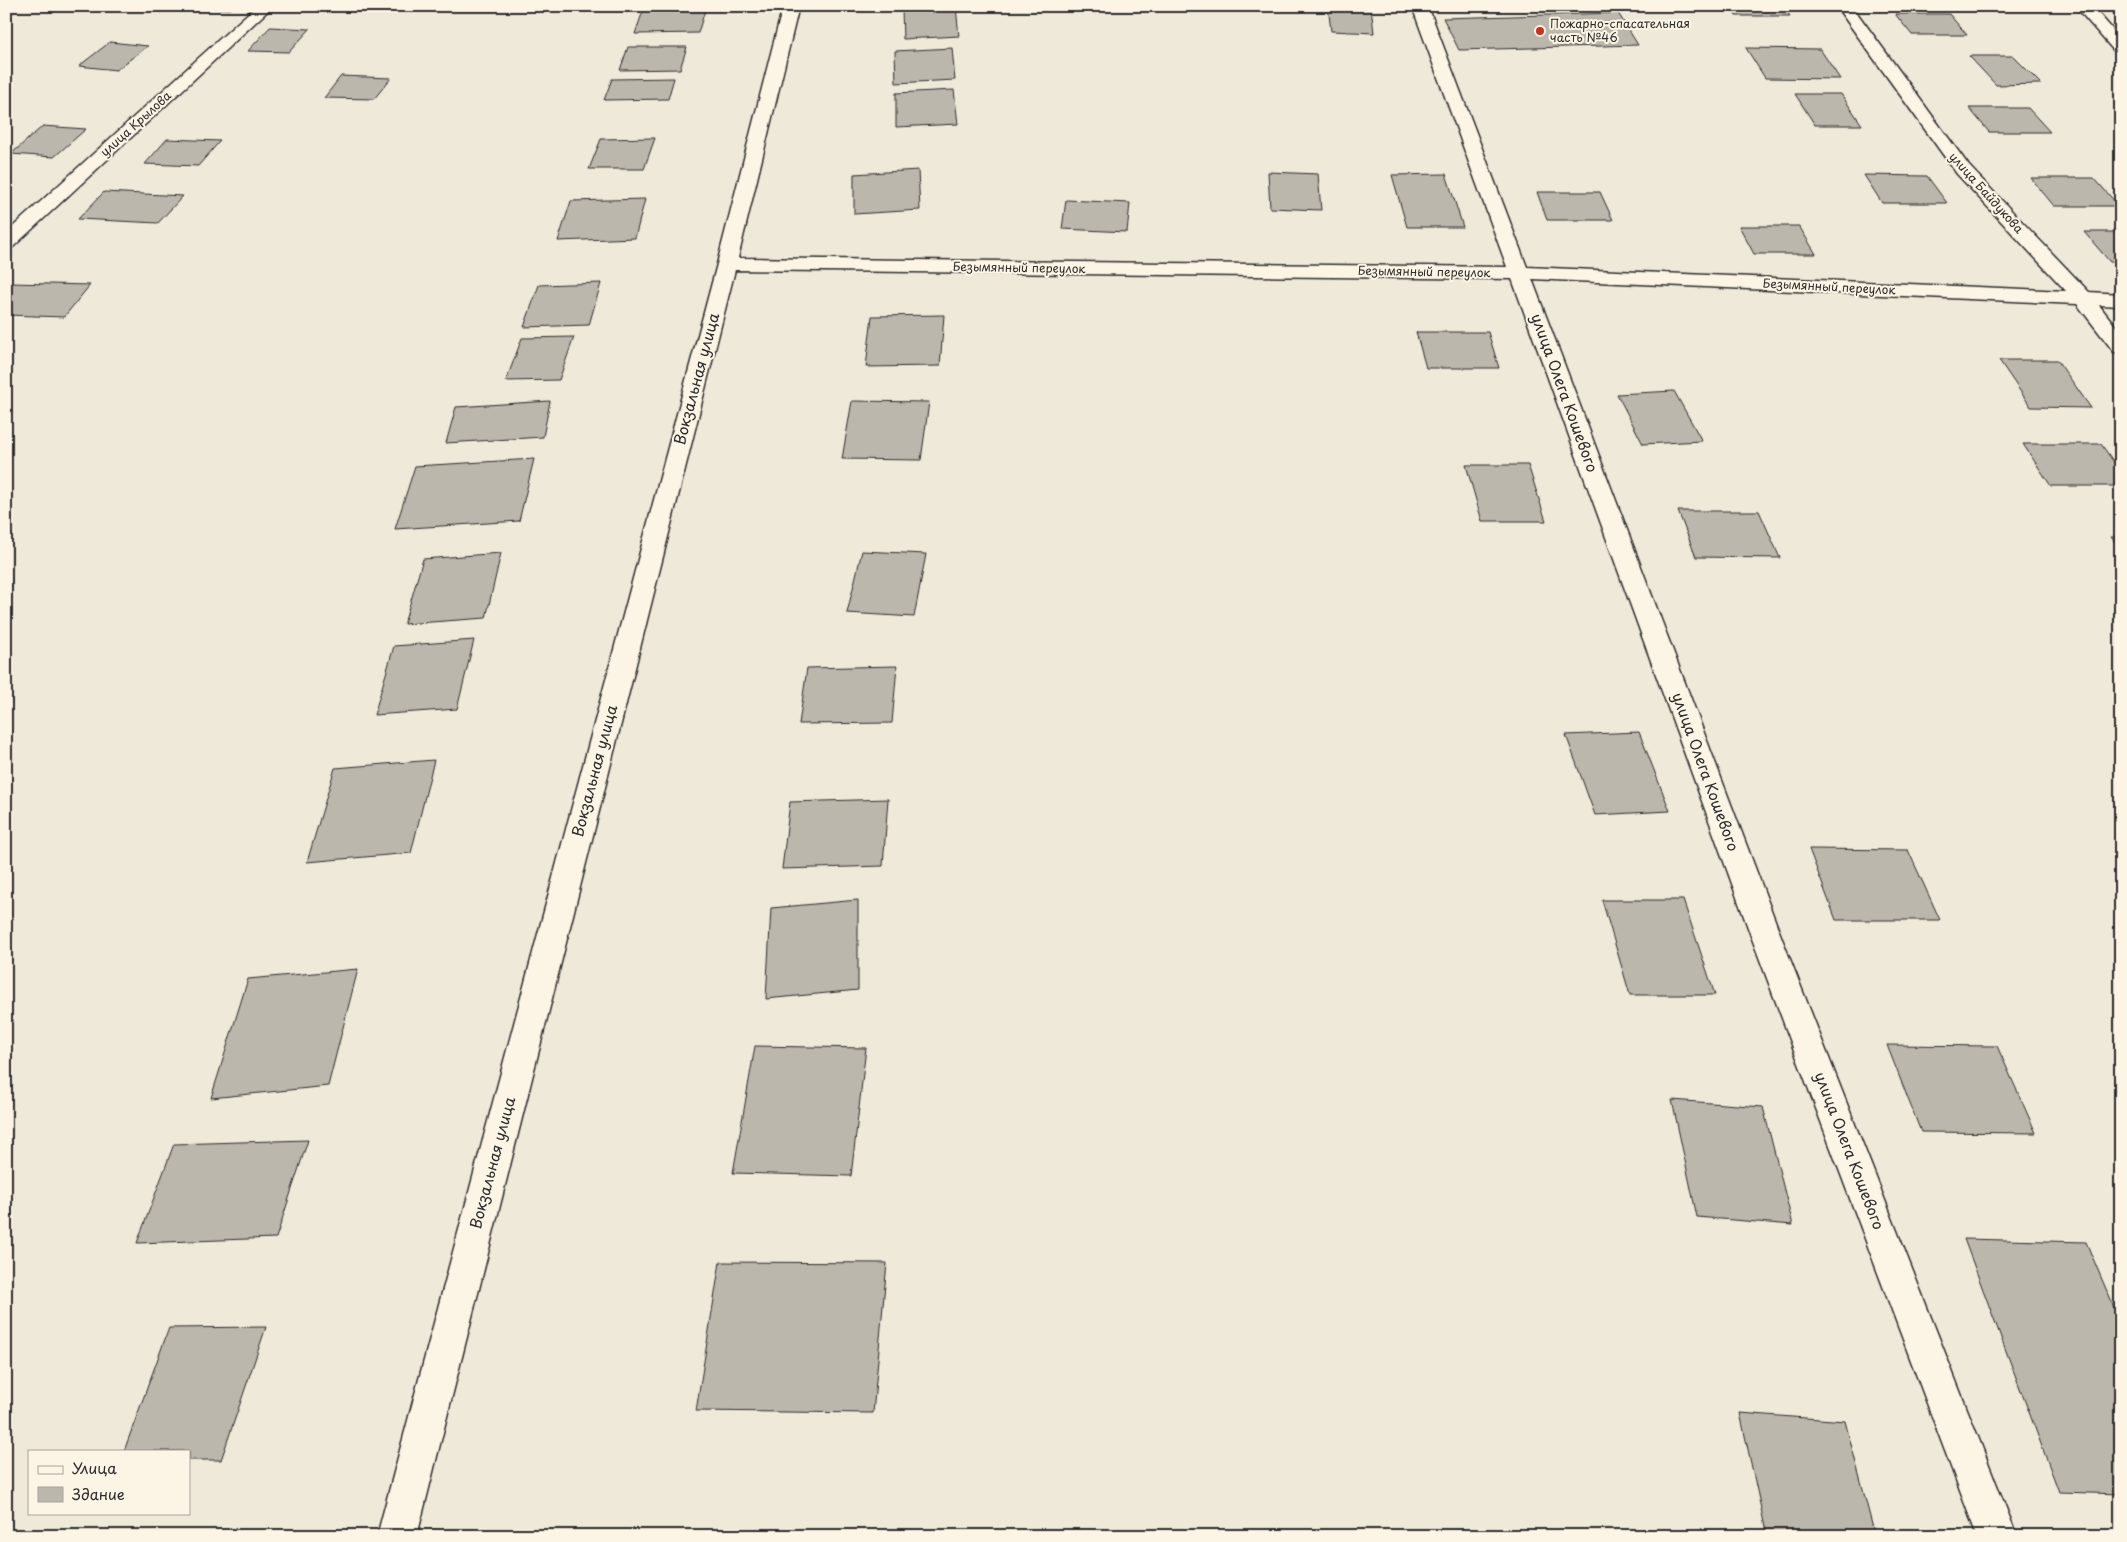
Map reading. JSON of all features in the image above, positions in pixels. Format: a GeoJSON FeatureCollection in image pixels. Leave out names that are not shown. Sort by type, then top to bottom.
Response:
{"type":"FeatureCollection","features":[{"type":"Feature","properties":{"kind":"street","name":"улица Крылова"},"geometry":{"type":"LineString","coordinates":[[6,243],[265,6]]}},
{"type":"Feature","properties":{"kind":"street","name":"Вокзальная улица"},"geometry":{"type":"LineString","coordinates":[[397,1536],[727,264],[791,6]]}},
{"type":"Feature","properties":{"kind":"street","name":"улица Олега Кошевого"},"geometry":{"type":"LineString","coordinates":[[1420,6],[1763,926],[1997,1536]]}},
{"type":"Feature","properties":{"kind":"street","name":"улица Байдукова"},"geometry":{"type":"LineString","coordinates":[[1844,6],[1963,170],[2083,298],[2121,347]]}},
{"type":"Feature","properties":{"kind":"street"},"geometry":{"type":"LineString","coordinates":[[2083,6],[2121,49]]}},
{"type":"Feature","properties":{"kind":"street","name":"Безымянный переулок"},"geometry":{"type":"LineString","coordinates":[[727,264],[1520,273],[2121,300]]}},
{"type":"Feature","properties":{"kind":"building"},"geometry":{"type":"Polygon","coordinates":[[[175,6],[234,6],[231,9],[174,8],[175,6]]]}},
{"type":"Feature","properties":{"kind":"building"},"geometry":{"type":"Polygon","coordinates":[[[564,6],[611,6],[608,10],[562,9],[564,6]]]}},
{"type":"Feature","properties":{"kind":"building"},"geometry":{"type":"Polygon","coordinates":[[[1328,6],[1371,7],[1374,33],[1331,31],[1328,6]]]}},
{"type":"Feature","properties":{"kind":"building"},"geometry":{"type":"Polygon","coordinates":[[[1730,6],[1783,6],[1790,16],[1736,16],[1730,6]]]}},
{"type":"Feature","properties":{"kind":"building"},"geometry":{"type":"Polygon","coordinates":[[[706,7],[698,33],[635,34],[644,8],[706,7]]]}},
{"type":"Feature","properties":{"kind":"building"},"geometry":{"type":"Polygon","coordinates":[[[956,7],[959,36],[903,39],[902,10],[956,7]]]}},
{"type":"Feature","properties":{"kind":"building"},"geometry":{"type":"Polygon","coordinates":[[[2106,7],[2121,7],[2121,21],[2106,7]]]}},
{"type":"Feature","properties":{"kind":"building","name":"Пожарно-спасательная часть №46"},"geometry":{"type":"Polygon","coordinates":[[[1618,13],[1638,45],[1459,50],[1443,18],[1618,13]]]}},
{"type":"Feature","properties":{"kind":"building"},"geometry":{"type":"Polygon","coordinates":[[[1895,14],[1949,14],[1967,35],[1912,35],[1895,14]]]}},
{"type":"Feature","properties":{"kind":"building"},"geometry":{"type":"Polygon","coordinates":[[[270,27],[310,29],[289,52],[248,51],[270,27]]]}},
{"type":"Feature","properties":{"kind":"building"},"geometry":{"type":"Polygon","coordinates":[[[110,42],[148,46],[116,70],[79,66],[110,42]]]}},
{"type":"Feature","properties":{"kind":"building"},"geometry":{"type":"Polygon","coordinates":[[[628,47],[687,47],[680,69],[620,70],[628,47]]]}},
{"type":"Feature","properties":{"kind":"building"},"geometry":{"type":"Polygon","coordinates":[[[952,48],[955,80],[896,83],[895,51],[952,48]]]}},
{"type":"Feature","properties":{"kind":"building"},"geometry":{"type":"Polygon","coordinates":[[[1746,48],[1820,49],[1840,79],[1765,78],[1746,48]]]}},
{"type":"Feature","properties":{"kind":"building"},"geometry":{"type":"Polygon","coordinates":[[[1969,56],[2013,56],[2041,84],[1996,85],[1969,56]]]}},
{"type":"Feature","properties":{"kind":"building"},"geometry":{"type":"Polygon","coordinates":[[[341,76],[391,78],[374,99],[324,98],[341,76]]]}},
{"type":"Feature","properties":{"kind":"building"},"geometry":{"type":"Polygon","coordinates":[[[674,78],[668,99],[604,100],[612,79],[674,78]]]}},
{"type":"Feature","properties":{"kind":"building"},"geometry":{"type":"Polygon","coordinates":[[[954,90],[958,124],[896,127],[896,93],[954,90]]]}},
{"type":"Feature","properties":{"kind":"building"},"geometry":{"type":"Polygon","coordinates":[[[1795,94],[1841,94],[1862,125],[1815,125],[1795,94]]]}},
{"type":"Feature","properties":{"kind":"building"},"geometry":{"type":"Polygon","coordinates":[[[1969,108],[2028,108],[2050,132],[1989,132],[1969,108]]]}},
{"type":"Feature","properties":{"kind":"building"},"geometry":{"type":"Polygon","coordinates":[[[43,126],[86,129],[54,157],[11,154],[43,126]]]}},
{"type":"Feature","properties":{"kind":"building"},"geometry":{"type":"Polygon","coordinates":[[[655,138],[644,169],[589,169],[601,139],[655,138]]]}},
{"type":"Feature","properties":{"kind":"building"},"geometry":{"type":"Polygon","coordinates":[[[167,139],[220,141],[198,166],[145,164],[167,139]]]}},
{"type":"Feature","properties":{"kind":"building"},"geometry":{"type":"Polygon","coordinates":[[[918,170],[920,210],[854,214],[854,174],[918,170]]]}},
{"type":"Feature","properties":{"kind":"building"},"geometry":{"type":"Polygon","coordinates":[[[1268,172],[1318,174],[1321,210],[1270,208],[1268,172]]]}},
{"type":"Feature","properties":{"kind":"building"},"geometry":{"type":"Polygon","coordinates":[[[1446,174],[1463,227],[1407,227],[1392,175],[1446,174]]]}},
{"type":"Feature","properties":{"kind":"building"},"geometry":{"type":"Polygon","coordinates":[[[1864,175],[1927,176],[1947,203],[1882,203],[1864,175]]]}},
{"type":"Feature","properties":{"kind":"building"},"geometry":{"type":"Polygon","coordinates":[[[2031,178],[2094,178],[2119,206],[2054,206],[2031,178]]]}},
{"type":"Feature","properties":{"kind":"building"},"geometry":{"type":"Polygon","coordinates":[[[104,192],[183,196],[158,223],[78,219],[104,192]]]}},
{"type":"Feature","properties":{"kind":"building"},"geometry":{"type":"Polygon","coordinates":[[[1537,192],[1600,192],[1613,220],[1547,220],[1537,192]]]}},
{"type":"Feature","properties":{"kind":"building"},"geometry":{"type":"Polygon","coordinates":[[[645,199],[635,238],[558,241],[571,201],[645,199]]]}},
{"type":"Feature","properties":{"kind":"building"},"geometry":{"type":"Polygon","coordinates":[[[1066,200],[1130,203],[1127,232],[1062,229],[1066,200]]]}},
{"type":"Feature","properties":{"kind":"building"},"geometry":{"type":"Polygon","coordinates":[[[1739,226],[1799,226],[1816,254],[1754,254],[1739,226]]]}},
{"type":"Feature","properties":{"kind":"building"},"geometry":{"type":"Polygon","coordinates":[[[2084,232],[2121,232],[2121,263],[2110,262],[2084,232]]]}},
{"type":"Feature","properties":{"kind":"building"},"geometry":{"type":"Polygon","coordinates":[[[10,283],[90,285],[64,317],[6,315],[6,287],[10,283]]]}},
{"type":"Feature","properties":{"kind":"building"},"geometry":{"type":"Polygon","coordinates":[[[601,283],[589,325],[524,327],[539,285],[601,283]]]}},
{"type":"Feature","properties":{"kind":"building"},"geometry":{"type":"Polygon","coordinates":[[[944,315],[940,366],[866,367],[872,316],[944,315]]]}},
{"type":"Feature","properties":{"kind":"building"},"geometry":{"type":"Polygon","coordinates":[[[1416,332],[1488,332],[1499,368],[1426,368],[1416,332]]]}},
{"type":"Feature","properties":{"kind":"building"},"geometry":{"type":"Polygon","coordinates":[[[574,337],[559,380],[506,381],[522,338],[574,337]]]}},
{"type":"Feature","properties":{"kind":"building"},"geometry":{"type":"Polygon","coordinates":[[[1999,360],[2057,360],[2091,408],[2031,407],[1999,360]]]}},
{"type":"Feature","properties":{"kind":"building"},"geometry":{"type":"Polygon","coordinates":[[[1674,391],[1702,441],[1643,444],[1617,394],[1674,391]]]}},
{"type":"Feature","properties":{"kind":"building"},"geometry":{"type":"Polygon","coordinates":[[[550,401],[543,437],[446,443],[456,407],[550,401]]]}},
{"type":"Feature","properties":{"kind":"building"},"geometry":{"type":"Polygon","coordinates":[[[852,401],[929,402],[921,460],[842,459],[852,401]]]}},
{"type":"Feature","properties":{"kind":"building"},"geometry":{"type":"Polygon","coordinates":[[[2023,444],[2101,444],[2121,472],[2121,486],[2051,486],[2023,444]]]}},
{"type":"Feature","properties":{"kind":"building"},"geometry":{"type":"Polygon","coordinates":[[[534,459],[519,521],[395,529],[415,466],[534,459]]]}},
{"type":"Feature","properties":{"kind":"building"},"geometry":{"type":"Polygon","coordinates":[[[1466,465],[1528,465],[1546,521],[1482,521],[1466,465]]]}},
{"type":"Feature","properties":{"kind":"building"},"geometry":{"type":"Polygon","coordinates":[[[1678,511],[1759,511],[1780,558],[1696,557],[1678,511]]]}},
{"type":"Feature","properties":{"kind":"building"},"geometry":{"type":"Polygon","coordinates":[[[2111,537],[2121,537],[2121,550],[2111,537]]]}},
{"type":"Feature","properties":{"kind":"building"},"geometry":{"type":"Polygon","coordinates":[[[862,551],[926,554],[914,617],[847,613],[862,551]]]}},
{"type":"Feature","properties":{"kind":"building"},"geometry":{"type":"Polygon","coordinates":[[[501,553],[486,618],[404,624],[423,559],[501,553]]]}},
{"type":"Feature","properties":{"kind":"building"},"geometry":{"type":"Polygon","coordinates":[[[474,640],[457,709],[374,715],[394,646],[474,640]]]}},
{"type":"Feature","properties":{"kind":"building"},"geometry":{"type":"Polygon","coordinates":[[[897,666],[892,723],[799,724],[807,668],[897,666]]]}},
{"type":"Feature","properties":{"kind":"building"},"geometry":{"type":"Polygon","coordinates":[[[1639,732],[1670,811],[1595,815],[1566,735],[1639,732]]]}},
{"type":"Feature","properties":{"kind":"building"},"geometry":{"type":"Polygon","coordinates":[[[434,760],[411,853],[307,862],[335,768],[434,760]]]}},
{"type":"Feature","properties":{"kind":"building"},"geometry":{"type":"Polygon","coordinates":[[[888,799],[883,866],[782,869],[790,802],[888,799]]]}},
{"type":"Feature","properties":{"kind":"building"},"geometry":{"type":"Polygon","coordinates":[[[1809,849],[1908,850],[1940,920],[1836,920],[1809,849]]]}},
{"type":"Feature","properties":{"kind":"building"},"geometry":{"type":"Polygon","coordinates":[[[858,900],[858,990],[766,999],[771,908],[858,900]]]}},
{"type":"Feature","properties":{"kind":"building"},"geometry":{"type":"Polygon","coordinates":[[[1602,900],[1683,900],[1715,995],[1630,995],[1602,900]]]}},
{"type":"Feature","properties":{"kind":"building"},"geometry":{"type":"Polygon","coordinates":[[[358,969],[328,1086],[211,1098],[248,979],[358,969]]]}},
{"type":"Feature","properties":{"kind":"building"},"geometry":{"type":"Polygon","coordinates":[[[1887,1045],[1997,1046],[2036,1133],[1921,1132],[1887,1045]]]}},
{"type":"Feature","properties":{"kind":"building"},"geometry":{"type":"Polygon","coordinates":[[[755,1046],[866,1048],[851,1176],[733,1173],[755,1046]]]}},
{"type":"Feature","properties":{"kind":"building"},"geometry":{"type":"Polygon","coordinates":[[[1672,1100],[1763,1107],[1793,1225],[1697,1217],[1672,1100]]]}},
{"type":"Feature","properties":{"kind":"building"},"geometry":{"type":"Polygon","coordinates":[[[308,1140],[276,1238],[137,1243],[174,1144],[308,1140]]]}},
{"type":"Feature","properties":{"kind":"building"},"geometry":{"type":"Polygon","coordinates":[[[1964,1239],[2086,1242],[2121,1324],[2121,1494],[2059,1492],[1964,1239]]]}},
{"type":"Feature","properties":{"kind":"building"},"geometry":{"type":"Polygon","coordinates":[[[720,1262],[887,1263],[873,1413],[696,1411],[720,1262]]]}},
{"type":"Feature","properties":{"kind":"building"},"geometry":{"type":"Polygon","coordinates":[[[266,1327],[221,1460],[190,1460],[190,1450],[124,1450],[169,1328],[266,1327]]]}},
{"type":"Feature","properties":{"kind":"building"},"geometry":{"type":"Polygon","coordinates":[[[1740,1413],[1845,1421],[1875,1536],[1767,1536],[1740,1413]]]}},
{"type":"Feature","properties":{"kind":"place","name":"Пожарно-спасательная часть №46"},"geometry":{"type":"Point","coordinates":[1540,31]}}]}
